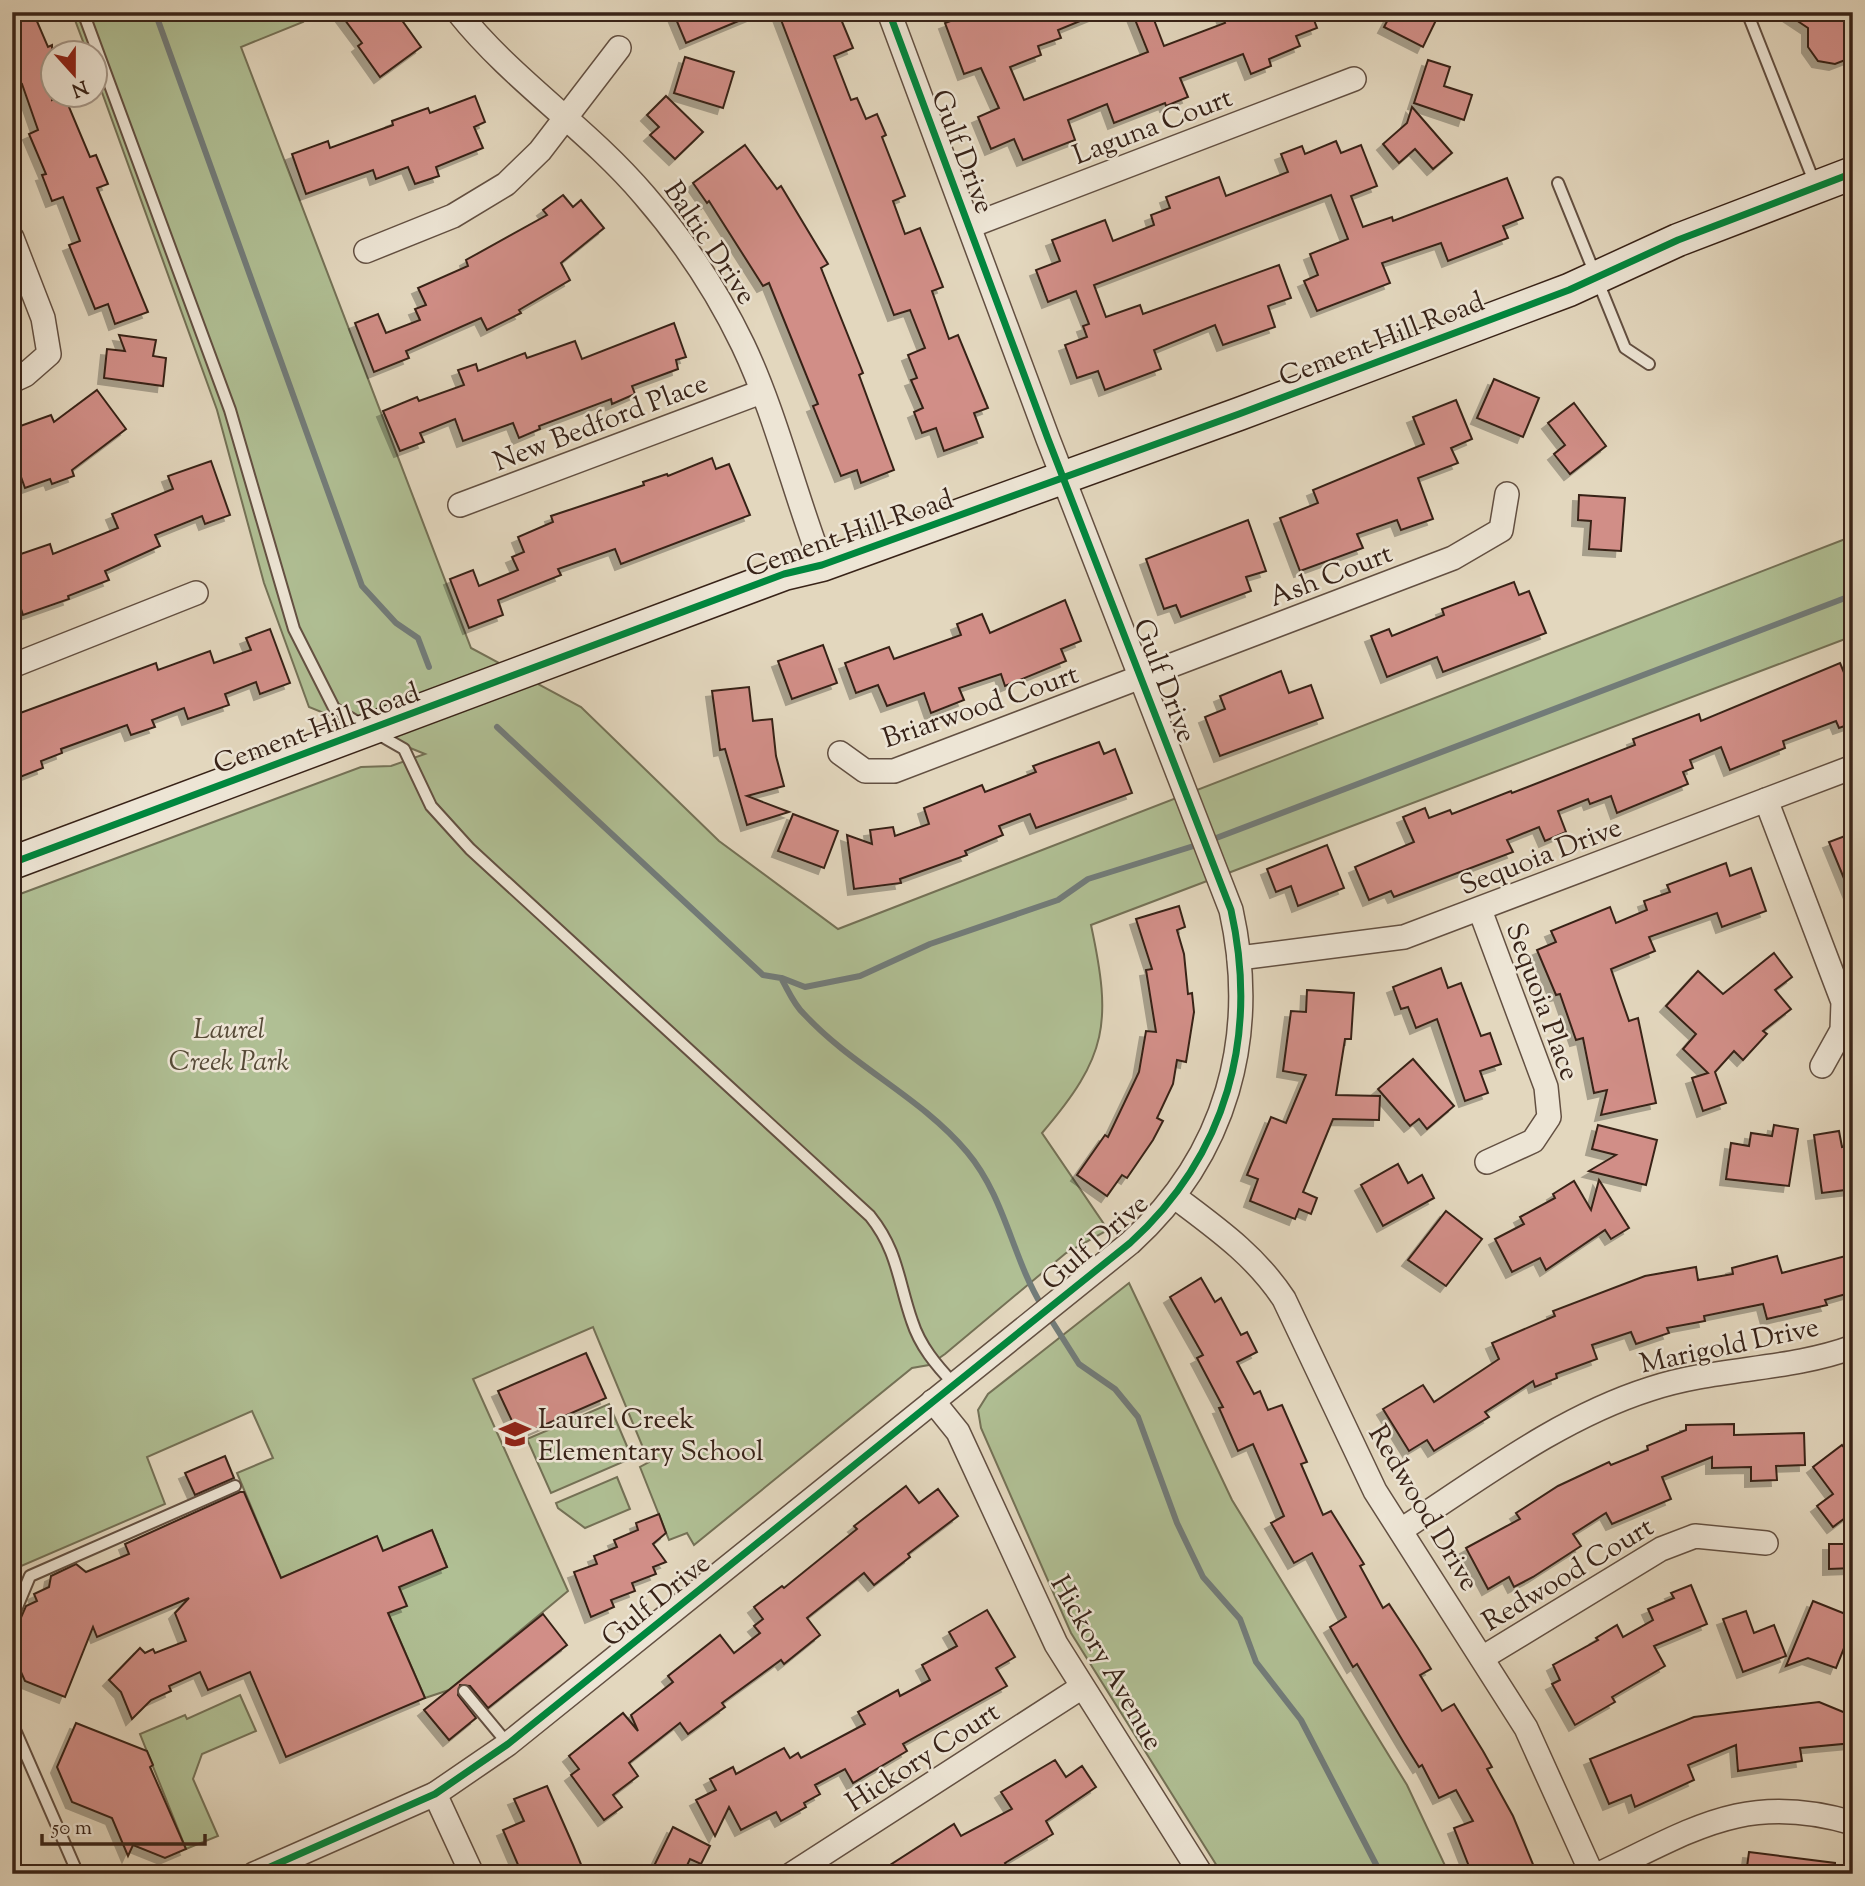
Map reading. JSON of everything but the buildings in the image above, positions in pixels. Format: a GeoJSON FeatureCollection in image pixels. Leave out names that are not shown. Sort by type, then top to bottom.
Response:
{"type":"FeatureCollection","features":[{"type":"Feature","properties":{"kind":"street","name":"Baltic Drive"},"geometry":{"type":"LineString","coordinates":[[458,12],[495,56],[643,193],[681,241],[715,292],[744,347],[822,565]]}},
{"type":"Feature","properties":{"kind":"street","name":"Gulf Drive"},"geometry":{"type":"LineString","coordinates":[[254,1874],[435,1794],[508,1744],[1130,1242],[1175,1197],[1214,1129],[1230,1084],[1241,1016],[1239,958],[1231,910],[889,12]]}},
{"type":"Feature","properties":{"kind":"street"},"geometry":{"type":"LineString","coordinates":[[366,251],[476,205],[506,184],[540,152],[619,47]]}},
{"type":"Feature","properties":{"kind":"street","name":"Laguna Court"},"geometry":{"type":"LineString","coordinates":[[970,226],[1354,79]]}},
{"type":"Feature","properties":{"kind":"street","name":"Cement Hill Road"},"geometry":{"type":"LineString","coordinates":[[12,863],[783,574],[822,565],[1065,479],[1595,278],[1678,240],[1853,173]]}},
{"type":"Feature","properties":{"kind":"street"},"geometry":{"type":"LineString","coordinates":[[12,239],[43,318],[49,354],[25,375],[12,381]]}},
{"type":"Feature","properties":{"kind":"street","name":"New Bedford Place"},"geometry":{"type":"LineString","coordinates":[[460,505],[761,392]]}},
{"type":"Feature","properties":{"kind":"street","name":"Ash Court"},"geometry":{"type":"LineString","coordinates":[[1142,678],[1453,558],[1501,530],[1507,494]]}},
{"type":"Feature","properties":{"kind":"street"},"geometry":{"type":"LineString","coordinates":[[12,666],[197,593]]}},
{"type":"Feature","properties":{"kind":"street","name":"Briarwood Court"},"geometry":{"type":"LineString","coordinates":[[841,752],[865,771],[894,771],[1142,678]]}},
{"type":"Feature","properties":{"kind":"street","name":"Sequoia Drive"},"geometry":{"type":"LineString","coordinates":[[1239,958],[1404,937],[1853,767]]}},
{"type":"Feature","properties":{"kind":"street"},"geometry":{"type":"LineString","coordinates":[[1766,800],[1843,1002],[1842,1030],[1822,1066]]}},
{"type":"Feature","properties":{"kind":"street","name":"Sequoia Place"},"geometry":{"type":"LineString","coordinates":[[1480,910],[1546,1087],[1549,1116],[1533,1141],[1487,1162]]}},
{"type":"Feature","properties":{"kind":"street","name":"Redwood Drive"},"geometry":{"type":"LineString","coordinates":[[1175,1197],[1241,1247],[1266,1270],[1284,1299],[1360,1464],[1526,1728],[1592,1874]]}},
{"type":"Feature","properties":{"kind":"street","name":"Marigold Drive"},"geometry":{"type":"LineString","coordinates":[[1401,1530],[1538,1440],[1592,1411],[1650,1389],[1699,1376],[1779,1365],[1853,1347]]}},
{"type":"Feature","properties":{"kind":"street","name":"Hickory Avenue"},"geometry":{"type":"LineString","coordinates":[[933,1401],[958,1432],[1056,1644],[1201,1874]]}},
{"type":"Feature","properties":{"kind":"street","name":"Redwood Court"},"geometry":{"type":"LineString","coordinates":[[1482,1658],[1661,1549],[1695,1536],[1766,1543]]}},
{"type":"Feature","properties":{"kind":"street","name":"Hickory Court"},"geometry":{"type":"LineString","coordinates":[[792,1874],[1082,1687]]}},
{"type":"Feature","properties":{"kind":"street"},"geometry":{"type":"LineString","coordinates":[[435,1794],[472,1874]]}},
{"type":"Feature","properties":{"kind":"street"},"geometry":{"type":"LineString","coordinates":[[1599,1874],[1689,1832],[1731,1816],[1775,1809],[1816,1812],[1853,1823]]}},
{"type":"Feature","properties":{"kind":"lane"},"geometry":{"type":"LineString","coordinates":[[83,12],[230,410],[294,629],[334,708],[404,749],[431,806],[470,849],[870,1216],[886,1237],[891,1249],[912,1322],[922,1345],[954,1384]]}},
{"type":"Feature","properties":{"kind":"lane"},"geometry":{"type":"LineString","coordinates":[[1747,12],[1816,187]]}},
{"type":"Feature","properties":{"kind":"lane"},"geometry":{"type":"LineString","coordinates":[[1558,183],[1625,348],[1649,364]]}},
{"type":"Feature","properties":{"kind":"lane"},"geometry":{"type":"LineString","coordinates":[[12,1619],[30,1576],[235,1486]]}},
{"type":"Feature","properties":{"kind":"lane"},"geometry":{"type":"LineString","coordinates":[[464,1691],[508,1744]]}},
{"type":"Feature","properties":{"kind":"lane"},"geometry":{"type":"LineString","coordinates":[[12,1723],[78,1874]]}},
{"type":"Feature","properties":{"kind":"green space","name":"Laurel Creek Park"},"geometry":{"type":"Polygon","coordinates":[[[72,12],[299,12],[303,22],[241,47],[471,648],[581,707],[719,841],[838,929],[1853,536],[1853,636],[1091,925],[1101,988],[1099,1037],[1092,1059],[1080,1082],[1042,1133],[1108,1230],[1066,1253],[945,1354],[929,1365],[912,1368],[694,1545],[687,1533],[669,1540],[640,1467],[649,1462],[593,1327],[473,1379],[568,1591],[449,1690],[425,1698],[388,1613],[406,1605],[398,1586],[447,1567],[432,1530],[403,1542],[385,1555],[377,1537],[281,1578],[237,1473],[273,1458],[252,1411],[147,1457],[165,1504],[12,1570],[12,897],[361,767],[391,766],[425,754],[309,707],[264,583],[217,410],[108,108],[108,38],[82,38],[72,12]]]}},
{"type":"Feature","properties":{"kind":"green space"},"geometry":{"type":"Polygon","coordinates":[[[1129,1283],[1232,1500],[1407,1785],[1449,1874],[1222,1874],[1071,1633],[981,1428],[978,1410],[988,1394],[1129,1283]]]}},
{"type":"Feature","properties":{"kind":"green space"},"geometry":{"type":"Polygon","coordinates":[[[609,1404],[632,1458],[551,1493],[527,1439],[609,1404]]]}},
{"type":"Feature","properties":{"kind":"green space"},"geometry":{"type":"Polygon","coordinates":[[[617,1477],[630,1509],[585,1528],[558,1508],[556,1503],[617,1477]]]}},
{"type":"Feature","properties":{"kind":"green space"},"geometry":{"type":"Polygon","coordinates":[[[240,1695],[256,1731],[202,1754],[193,1779],[218,1836],[186,1849],[140,1734],[185,1715],[187,1719],[240,1695]]]}},
{"type":"Feature","properties":{"kind":"waterway"},"geometry":{"type":"LineString","coordinates":[[155,12],[362,586],[396,623],[418,638],[429,667]]}},
{"type":"Feature","properties":{"kind":"waterway"},"geometry":{"type":"LineString","coordinates":[[1211,840],[1853,595]]}},
{"type":"Feature","properties":{"kind":"waterway"},"geometry":{"type":"LineString","coordinates":[[497,727],[763,975],[781,978],[800,1010],[823,1033],[949,1132],[967,1152],[991,1188],[1023,1268],[1042,1306]]}},
{"type":"Feature","properties":{"kind":"waterway"},"geometry":{"type":"LineString","coordinates":[[782,978],[805,987],[860,976],[930,944],[1058,900],[1088,879],[1200,844]]}},
{"type":"Feature","properties":{"kind":"waterway"},"geometry":{"type":"LineString","coordinates":[[1048,1315],[1079,1364],[1115,1389],[1138,1417],[1177,1523],[1203,1577],[1240,1619],[1256,1662],[1301,1720],[1381,1874]]}},
{"type":"Feature","properties":{"kind":"cycle path"},"geometry":{"type":"LineString","coordinates":[[254,1874],[435,1794],[508,1744],[1130,1243],[1163,1209],[1191,1172],[1212,1132],[1227,1091],[1237,1048],[1241,1003],[1239,957],[1231,910],[1048,439],[889,12]]}},
{"type":"Feature","properties":{"kind":"cycle path"},"geometry":{"type":"LineString","coordinates":[[12,863],[784,574],[822,565],[1239,414],[1569,290],[1678,240],[1853,173]]}},
{"type":"Feature","properties":{"kind":"place","name":"Laurel Creek Elementary School"},"geometry":{"type":"Point","coordinates":[515,1434]}}]}
